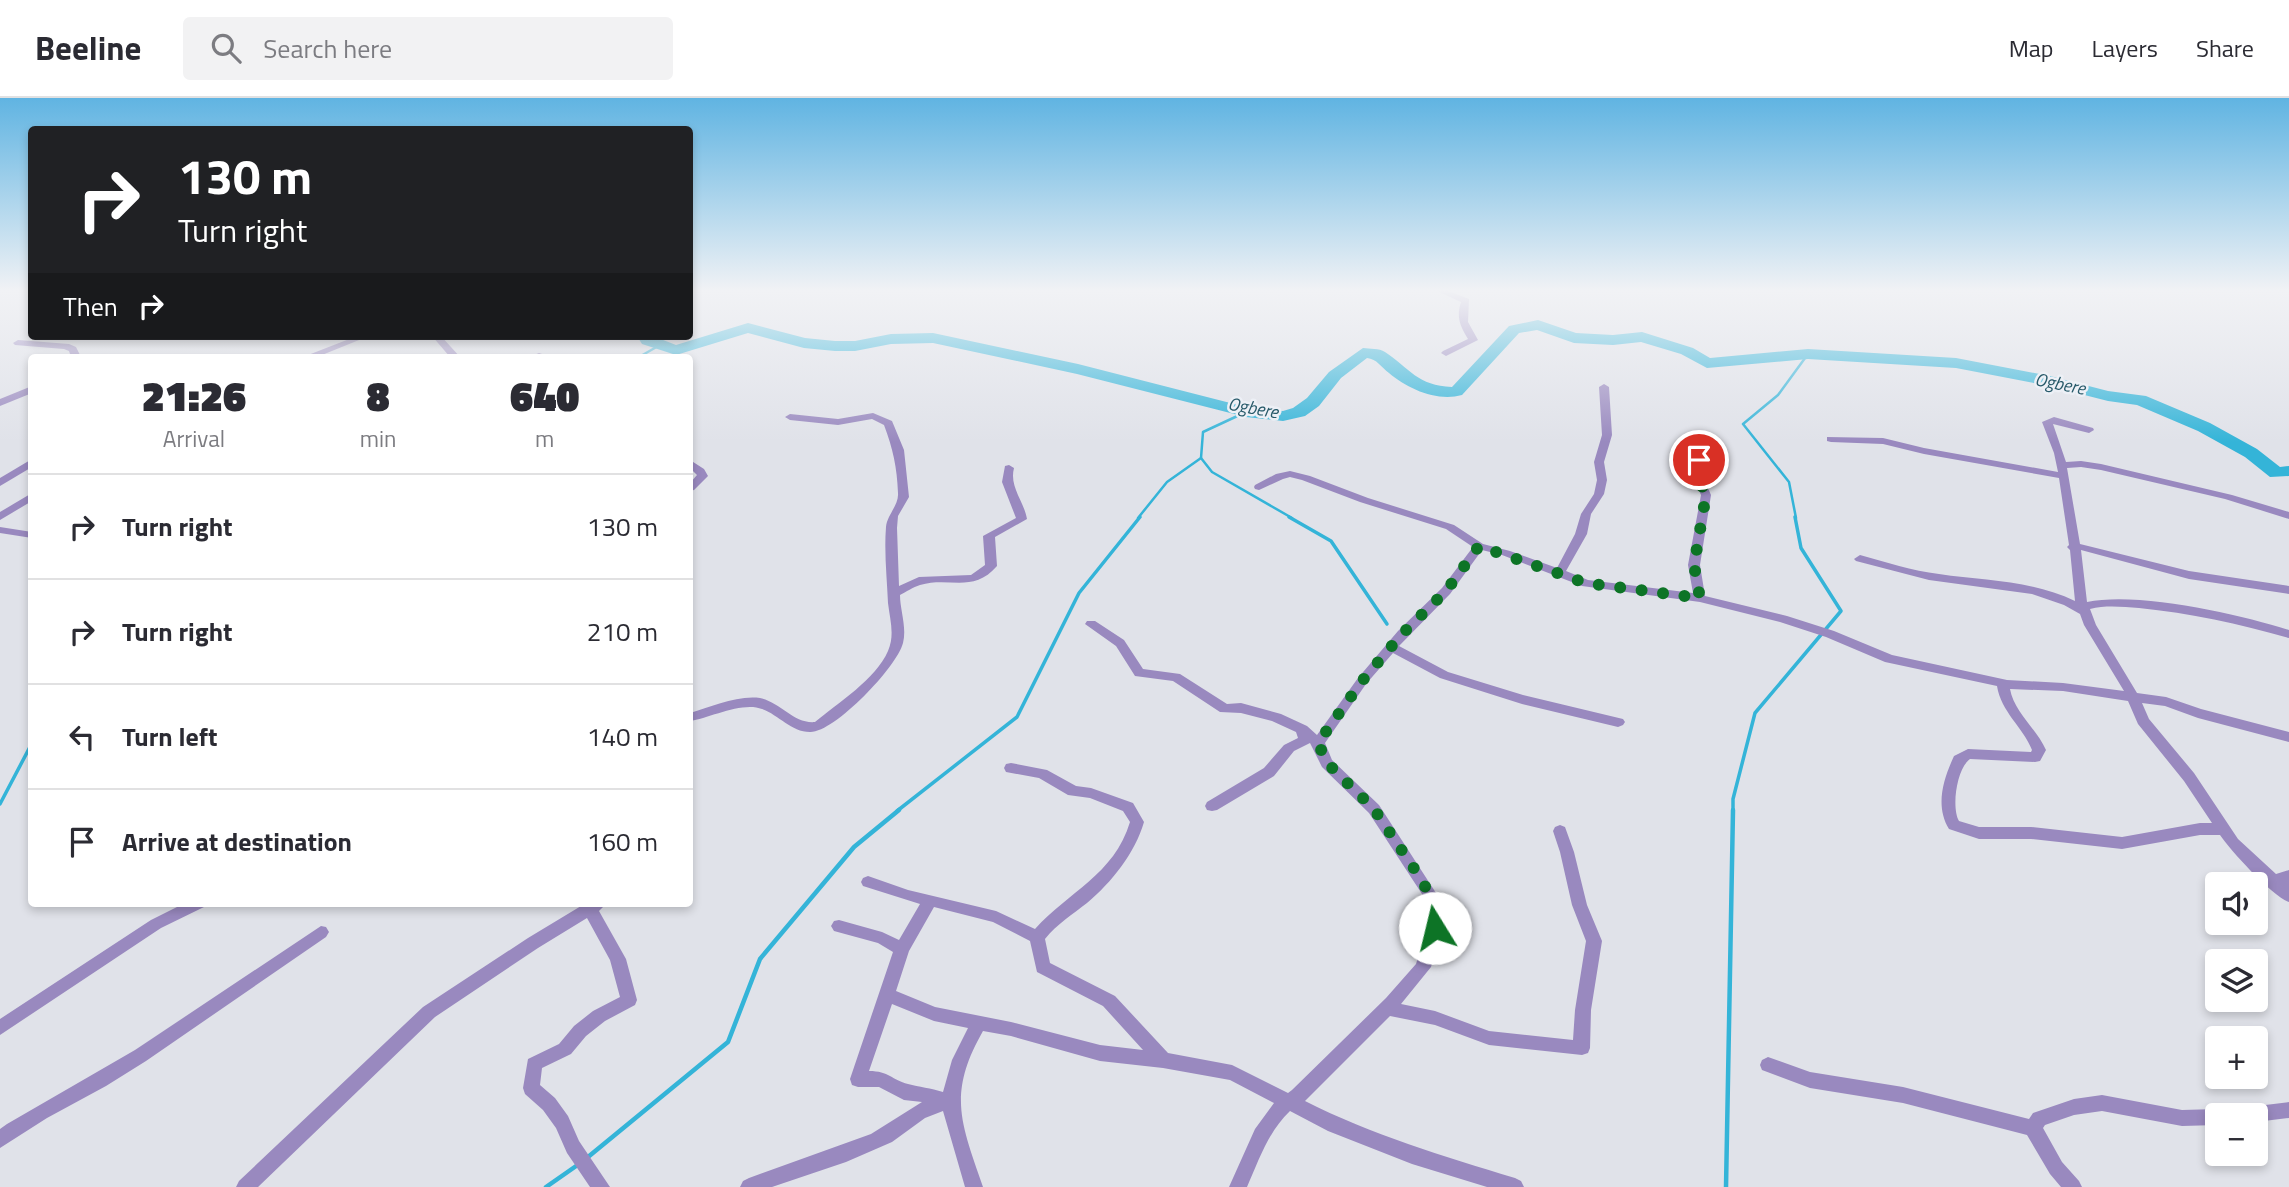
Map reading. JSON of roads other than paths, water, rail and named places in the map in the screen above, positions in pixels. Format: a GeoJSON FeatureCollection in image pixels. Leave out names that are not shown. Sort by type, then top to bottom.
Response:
{"type":"FeatureCollection","features":[{"type":"Feature","properties":{"kind":"street"},"geometry":{"type":"LineString","coordinates":[[316,354],[352,341]]}},
{"type":"Feature","properties":{"kind":"street"},"geometry":{"type":"LineString","coordinates":[[440,341],[452,354]]}},
{"type":"Feature","properties":{"kind":"street"},"geometry":{"type":"LineString","coordinates":[[1447,353],[1472,341]]}},
{"type":"Feature","properties":{"kind":"street"},"geometry":{"type":"LineString","coordinates":[[18,343],[66,346],[74,349],[75,354]]}},
{"type":"Feature","properties":{"kind":"street"},"geometry":{"type":"LineString","coordinates":[[1559,574],[1581,534],[1586,513],[1599,494],[1602,480],[1599,462],[1606,436],[1604,387]]}},
{"type":"Feature","properties":{"kind":"street"},"geometry":{"type":"LineString","coordinates":[[0,403],[28,391]]}},
{"type":"Feature","properties":{"kind":"street"},"geometry":{"type":"LineString","coordinates":[[693,716],[746,704],[760,704],[806,729],[819,726],[877,674],[892,655],[897,643],[891,528],[893,516],[904,497],[898,450],[888,423],[873,416],[838,422],[790,417]]}},
{"type":"Feature","properties":{"kind":"street"},"geometry":{"type":"LineString","coordinates":[[2089,430],[2054,420],[2047,422],[2059,453],[2072,518],[2073,547],[2084,609],[2143,720],[2189,777],[2222,829],[2247,859],[2285,893]]}},
{"type":"Feature","properties":{"kind":"street"},"geometry":{"type":"LineString","coordinates":[[1831,439],[1883,441],[1924,451],[2062,470],[2081,464],[2101,467],[2228,497],[2289,516]]}},
{"type":"Feature","properties":{"kind":"street"},"geometry":{"type":"LineString","coordinates":[[1698,450],[1696,472],[1706,495],[1694,565],[1700,598]]}},
{"type":"Feature","properties":{"kind":"street"},"geometry":{"type":"LineString","coordinates":[[2,481],[28,464]]}},
{"type":"Feature","properties":{"kind":"street"},"geometry":{"type":"LineString","coordinates":[[693,465],[703,476],[693,485]]}},
{"type":"Feature","properties":{"kind":"street"},"geometry":{"type":"LineString","coordinates":[[894,593],[911,582],[972,579],[987,572],[991,566],[989,536],[1021,519],[1018,503],[1009,489],[1006,477],[1010,468]]}},
{"type":"Feature","properties":{"kind":"street"},"geometry":{"type":"LineString","coordinates":[[1259,488],[1280,476],[1290,474],[1450,527],[1479,546],[1609,588],[1700,598],[1783,619],[1889,659],[2007,684],[2063,687],[2166,702],[2289,737]]}},
{"type":"Feature","properties":{"kind":"street"},"geometry":{"type":"LineString","coordinates":[[0,517],[28,499]]}},
{"type":"Feature","properties":{"kind":"street"},"geometry":{"type":"LineString","coordinates":[[0,530],[28,535]]}},
{"type":"Feature","properties":{"kind":"street"},"geometry":{"type":"LineString","coordinates":[[1318,743],[1362,681],[1446,591],[1479,546]]}},
{"type":"Feature","properties":{"kind":"street"},"geometry":{"type":"LineString","coordinates":[[2073,547],[2085,547],[2189,575],[2289,590]]}},
{"type":"Feature","properties":{"kind":"street"},"geometry":{"type":"LineString","coordinates":[[1860,559],[1920,574],[2031,590],[2055,596],[2084,609],[2101,602],[2190,610],[2289,634]]}},
{"type":"Feature","properties":{"kind":"street"},"geometry":{"type":"LineString","coordinates":[[1091,624],[1121,643],[1139,673],[1176,677],[1225,709],[1241,708],[1276,717],[1302,729],[1318,743],[1327,763],[1374,809],[1429,893],[1435,928],[1423,967],[1386,1009],[1298,1096],[1284,1102],[1260,1140],[1238,1187]]}},
{"type":"Feature","properties":{"kind":"street"},"geometry":{"type":"LineString","coordinates":[[1391,647],[1444,675],[1522,699],[1618,722]]}},
{"type":"Feature","properties":{"kind":"street"},"geometry":{"type":"LineString","coordinates":[[2007,684],[2003,686],[2003,691],[2016,717],[2034,738],[2039,750],[2035,757],[1968,754],[1959,760],[1947,808],[1949,817],[1959,829],[1979,833],[2031,833],[2122,843],[2200,829],[2222,829]]}},
{"type":"Feature","properties":{"kind":"street"},"geometry":{"type":"LineString","coordinates":[[1212,806],[1269,772],[1289,748],[1305,740],[1302,729]]}},
{"type":"Feature","properties":{"kind":"street"},"geometry":{"type":"LineString","coordinates":[[1011,768],[1042,774],[1073,791],[1091,793],[1128,807],[1137,822],[1135,836],[1090,892],[1050,921],[1037,937]]}},
{"type":"Feature","properties":{"kind":"street"},"geometry":{"type":"LineString","coordinates":[[1386,1009],[1435,1018],[1489,1038],[1583,1048],[1580,1031],[1595,942],[1590,926],[1583,916],[1567,847],[1560,831]]}},
{"type":"Feature","properties":{"kind":"street"},"geometry":{"type":"LineString","coordinates":[[2285,893],[2281,878],[2289,876]]}},
{"type":"Feature","properties":{"kind":"street"},"geometry":{"type":"LineString","coordinates":[[868,882],[908,896],[996,916],[1037,937]]}},
{"type":"Feature","properties":{"kind":"street"},"geometry":{"type":"LineString","coordinates":[[930,900],[902,949],[858,1079],[881,1079],[904,1093],[923,1094],[951,1102]]}},
{"type":"Feature","properties":{"kind":"street"},"geometry":{"type":"LineString","coordinates":[[0,1028],[156,924],[191,907]]}},
{"type":"Feature","properties":{"kind":"street"},"geometry":{"type":"LineString","coordinates":[[245,1187],[429,1012],[533,943],[593,907]]}},
{"type":"Feature","properties":{"kind":"street"},"geometry":{"type":"LineString","coordinates":[[595,907],[618,958],[629,1000],[599,1016],[580,1031],[565,1049],[534,1064],[531,1088],[549,1104],[562,1122],[573,1147],[601,1187]]}},
{"type":"Feature","properties":{"kind":"street"},"geometry":{"type":"LineString","coordinates":[[839,926],[881,938],[902,949]]}},
{"type":"Feature","properties":{"kind":"street"},"geometry":{"type":"LineString","coordinates":[[0,1140],[35,1116],[115,1071],[240,990],[321,932]]}},
{"type":"Feature","properties":{"kind":"street"},"geometry":{"type":"LineString","coordinates":[[1037,937],[1043,967],[1109,1001],[1163,1060]]}},
{"type":"Feature","properties":{"kind":"street"},"geometry":{"type":"LineString","coordinates":[[888,995],[934,1014],[1100,1054],[1163,1060],[1232,1073],[1284,1102],[1334,1125],[1412,1155],[1515,1187]]}},
{"type":"Feature","properties":{"kind":"street"},"geometry":{"type":"LineString","coordinates":[[974,1187],[951,1102],[962,1059],[979,1023]]}},
{"type":"Feature","properties":{"kind":"street"},"geometry":{"type":"LineString","coordinates":[[1768,1065],[1810,1080],[1903,1095],[2033,1128],[2056,1168],[2073,1187]]}},
{"type":"Feature","properties":{"kind":"street"},"geometry":{"type":"LineString","coordinates":[[749,1187],[880,1139],[907,1119],[939,1103],[951,1102]]}},
{"type":"Feature","properties":{"kind":"street"},"geometry":{"type":"LineString","coordinates":[[2033,1128],[2039,1119],[2074,1107],[2102,1103],[2182,1118],[2205,1117]]}},
{"type":"Feature","properties":{"kind":"street"},"geometry":{"type":"LineString","coordinates":[[2268,1113],[2289,1110]]}},
{"type":"Feature","properties":{"kind":"waterway","name":"Ogbere"},"geometry":{"type":"LineString","coordinates":[[647,341],[676,350],[706,341]]}},
{"type":"Feature","properties":{"kind":"waterway","name":"Ogbere"},"geometry":{"type":"LineString","coordinates":[[796,341],[835,346],[855,346],[882,341]]}},
{"type":"Feature","properties":{"kind":"waterway","name":"Ogbere"},"geometry":{"type":"LineString","coordinates":[[946,341],[1078,369],[1246,412],[1283,416],[1299,412],[1313,402],[1335,375],[1363,353],[1378,354],[1413,382],[1433,390],[1456,392],[1503,341]]}},
{"type":"Feature","properties":{"kind":"waterway","name":"Ogbere"},"geometry":{"type":"LineString","coordinates":[[1654,341],[1687,351],[1707,363],[1808,354],[1956,363],[2050,381],[2108,396],[2140,400],[2204,427],[2251,453],[2276,473],[2289,471]]}},
{"type":"Feature","properties":{"kind":"waterway"},"geometry":{"type":"LineString","coordinates":[[644,354],[660,345]]}},
{"type":"Feature","properties":{"kind":"waterway"},"geometry":{"type":"LineString","coordinates":[[1796,518],[1789,482],[1743,424],[1778,395],[1808,354]]}},
{"type":"Feature","properties":{"kind":"waterway"},"geometry":{"type":"LineString","coordinates":[[1201,458],[1203,432],[1246,412]]}},
{"type":"Feature","properties":{"kind":"waterway"},"geometry":{"type":"LineString","coordinates":[[1138,518],[1167,482],[1201,458]]}},
{"type":"Feature","properties":{"kind":"waterway"},"geometry":{"type":"LineString","coordinates":[[1201,458],[1212,472],[1292,518]]}},
{"type":"Feature","properties":{"kind":"waterway"},"geometry":{"type":"LineString","coordinates":[[897,811],[1017,717],[1079,593],[1140,517]]}},
{"type":"Feature","properties":{"kind":"waterway"},"geometry":{"type":"LineString","coordinates":[[1289,517],[1331,541],[1387,624]]}},
{"type":"Feature","properties":{"kind":"waterway"},"geometry":{"type":"LineString","coordinates":[[1733,810],[1733,799],[1755,713],[1841,611],[1801,548],[1795,517]]}},
{"type":"Feature","properties":{"kind":"waterway"},"geometry":{"type":"LineString","coordinates":[[0,804],[28,751]]}},
{"type":"Feature","properties":{"kind":"waterway"},"geometry":{"type":"LineString","coordinates":[[588,1157],[728,1042],[760,959],[854,847],[899,810]]}},
{"type":"Feature","properties":{"kind":"waterway"},"geometry":{"type":"LineString","coordinates":[[1726,1187],[1733,810]]}},
{"type":"Feature","properties":{"kind":"waterway"},"geometry":{"type":"LineString","coordinates":[[546,1187],[579,1164]]}}]}
